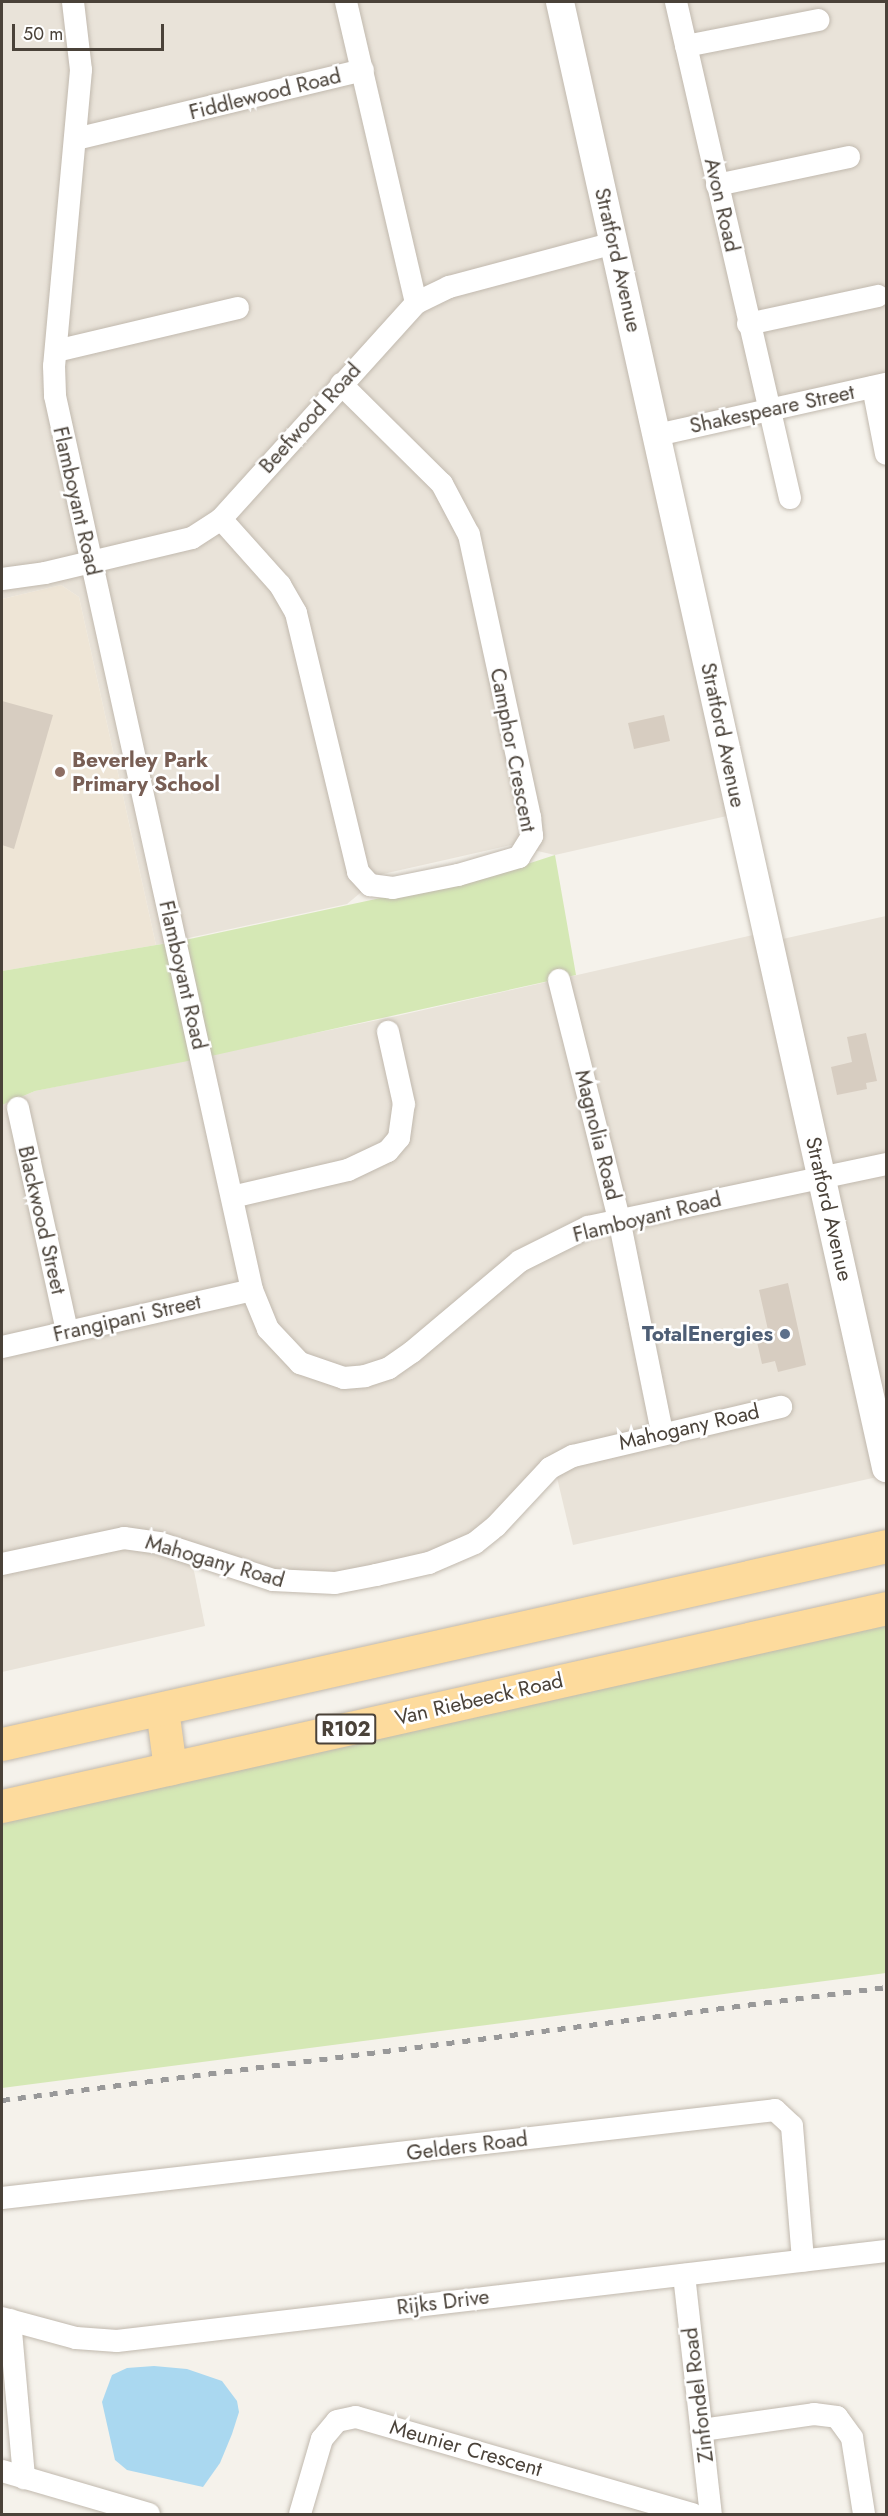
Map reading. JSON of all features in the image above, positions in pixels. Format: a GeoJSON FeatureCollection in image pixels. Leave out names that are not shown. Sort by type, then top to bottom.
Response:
{"type":"FeatureCollection","features":[{"type":"Feature","properties":{"kind":"main road"},"geometry":{"type":"LineString","coordinates":[[2,1744],[886,1546]]}},
{"type":"Feature","properties":{"kind":"main road","name":"Van Riebeeck Road"},"geometry":{"type":"LineString","coordinates":[[2,1806],[886,1608]]}},
{"type":"Feature","properties":{"kind":"main road"},"geometry":{"type":"LineString","coordinates":[[162,1709],[170,1768]]}},
{"type":"Feature","properties":{"kind":"street","name":"Flamboyant Road"},"geometry":{"type":"LineString","coordinates":[[73,2],[80,62],[76,139],[56,351],[57,412],[252,1290],[267,1329],[300,1363],[344,1378],[365,1376],[389,1368],[412,1352],[520,1261],[553,1242],[619,1219],[886,1164]]}},
{"type":"Feature","properties":{"kind":"street"},"geometry":{"type":"LineString","coordinates":[[346,2],[363,70]]}},
{"type":"Feature","properties":{"kind":"street","name":"Stratford Avenue"},"geometry":{"type":"LineString","coordinates":[[560,2],[886,1468]]}},
{"type":"Feature","properties":{"kind":"street","name":"Avon Road"},"geometry":{"type":"LineString","coordinates":[[676,2],[767,409],[790,498]]}},
{"type":"Feature","properties":{"kind":"street"},"geometry":{"type":"LineString","coordinates":[[686,46],[818,21]]}},
{"type":"Feature","properties":{"kind":"street","name":"Fiddlewood Road"},"geometry":{"type":"LineString","coordinates":[[76,139],[363,70],[416,303]]}},
{"type":"Feature","properties":{"kind":"street"},"geometry":{"type":"LineString","coordinates":[[717,185],[849,157]]}},
{"type":"Feature","properties":{"kind":"street","name":"Beefwood Road"},"geometry":{"type":"LineString","coordinates":[[2,579],[92,563],[180,543],[221,519],[416,303],[449,287],[614,243]]}},
{"type":"Feature","properties":{"kind":"street"},"geometry":{"type":"LineString","coordinates":[[748,324],[878,296]]}},
{"type":"Feature","properties":{"kind":"street"},"geometry":{"type":"LineString","coordinates":[[56,351],[238,308]]}},
{"type":"Feature","properties":{"kind":"street","name":"Camphor Crescent"},"geometry":{"type":"LineString","coordinates":[[221,519],[280,585],[296,613],[358,872],[370,885],[393,888],[458,875],[519,857],[532,836],[530,817],[469,536],[442,484],[341,384]]}},
{"type":"Feature","properties":{"kind":"street"},"geometry":{"type":"LineString","coordinates":[[880,386],[886,454]]}},
{"type":"Feature","properties":{"kind":"street","name":"Shakespeare Street"},"geometry":{"type":"LineString","coordinates":[[657,435],[880,386]]}},
{"type":"Feature","properties":{"kind":"street","name":"Magnolia Road"},"geometry":{"type":"LineString","coordinates":[[559,980],[619,1219],[662,1432]]}},
{"type":"Feature","properties":{"kind":"street"},"geometry":{"type":"LineString","coordinates":[[232,1197],[348,1170],[388,1151],[399,1138],[404,1122],[388,1032]]}},
{"type":"Feature","properties":{"kind":"street","name":"Blackwood Street"},"geometry":{"type":"LineString","coordinates":[[18,1108],[67,1331]]}},
{"type":"Feature","properties":{"kind":"street","name":"Frangipani Street"},"geometry":{"type":"LineString","coordinates":[[2,1347],[252,1290]]}},
{"type":"Feature","properties":{"kind":"street","name":"Mahogany Road"},"geometry":{"type":"LineString","coordinates":[[2,1564],[124,1538],[159,1543],[273,1580],[304,1584],[366,1577],[458,1552],[496,1526],[530,1486],[563,1460],[662,1432],[781,1407]]}},
{"type":"Feature","properties":{"kind":"street","name":"Gelders Road"},"geometry":{"type":"LineString","coordinates":[[2,2198],[775,2110],[792,2126],[803,2261]]}},
{"type":"Feature","properties":{"kind":"street","name":"Rijks Drive"},"geometry":{"type":"LineString","coordinates":[[6,2319],[76,2338],[117,2341],[886,2251]]}},
{"type":"Feature","properties":{"kind":"street","name":"Zinfondel Road"},"geometry":{"type":"LineString","coordinates":[[684,2276],[711,2514]]}},
{"type":"Feature","properties":{"kind":"street"},"geometry":{"type":"LineString","coordinates":[[6,2319],[24,2478]]}},
{"type":"Feature","properties":{"kind":"street"},"geometry":{"type":"LineString","coordinates":[[702,2430],[814,2414],[837,2417],[852,2438],[864,2514]]}},
{"type":"Feature","properties":{"kind":"street","name":"Meunier Crescent"},"geometry":{"type":"LineString","coordinates":[[300,2514],[322,2439],[338,2421],[356,2417],[692,2514]]}},
{"type":"Feature","properties":{"kind":"street"},"geometry":{"type":"LineString","coordinates":[[2,2471],[149,2514]]}},
{"type":"Feature","properties":{"kind":"shaded area"},"geometry":{"type":"Polygon","coordinates":[[[2,2],[886,2],[886,386],[656,437],[740,813],[555,855],[511,845],[383,874],[347,904],[156,945],[79,597],[61,585],[2,599],[2,2]]]}},
{"type":"Feature","properties":{"kind":"shaded area","name":"Beverley Park Primary School"},"geometry":{"type":"Polygon","coordinates":[[[61,585],[79,597],[156,945],[2,971],[2,599],[61,585]]]}},
{"type":"Feature","properties":{"kind":"shaded area"},"geometry":{"type":"Polygon","coordinates":[[[886,916],[886,1475],[573,1545],[554,1465],[474,1542],[335,1584],[191,1556],[205,1626],[2,1672],[2,1105],[35,1091],[397,1016],[766,932],[769,942],[886,916]]]}},
{"type":"Feature","properties":{"kind":"green space"},"geometry":{"type":"Polygon","coordinates":[[[555,855],[576,975],[211,1056],[185,940],[506,871],[555,855]]]}},
{"type":"Feature","properties":{"kind":"green space"},"geometry":{"type":"Polygon","coordinates":[[[168,943],[193,1060],[35,1091],[2,1105],[2,971],[168,943]]]}},
{"type":"Feature","properties":{"kind":"green space"},"geometry":{"type":"Polygon","coordinates":[[[886,1623],[886,1973],[2,2088],[2,1815],[886,1623]]]}},
{"type":"Feature","properties":{"kind":"water"},"geometry":{"type":"Polygon","coordinates":[[[154,2366],[187,2369],[222,2381],[237,2401],[239,2412],[232,2434],[220,2463],[203,2487],[127,2470],[115,2460],[102,2402],[112,2375],[127,2368],[154,2366]]]}},
{"type":"Feature","properties":{"kind":"building"},"geometry":{"type":"Polygon","coordinates":[[[2,701],[53,715],[14,849],[2,845],[2,701]]]}},
{"type":"Feature","properties":{"kind":"building"},"geometry":{"type":"Polygon","coordinates":[[[664,715],[670,741],[634,749],[628,723],[664,715]]]}},
{"type":"Feature","properties":{"kind":"building"},"geometry":{"type":"Polygon","coordinates":[[[866,1033],[877,1081],[866,1083],[867,1089],[837,1095],[831,1067],[852,1062],[847,1037],[866,1033]]]}},
{"type":"Feature","properties":{"kind":"building"},"geometry":{"type":"Polygon","coordinates":[[[788,1283],[806,1365],[778,1372],[775,1361],[762,1364],[755,1333],[768,1330],[759,1290],[788,1283]]]}},
{"type":"Feature","properties":{"kind":"railway"},"geometry":{"type":"LineString","coordinates":[[2,2100],[886,1987]]}},
{"type":"Feature","properties":{"kind":"place","name":"Beverley Park Primary School"},"geometry":{"type":"Point","coordinates":[60,772]}},
{"type":"Feature","properties":{"kind":"place","name":"TotalEnergies"},"geometry":{"type":"Point","coordinates":[785,1334]}}]}
